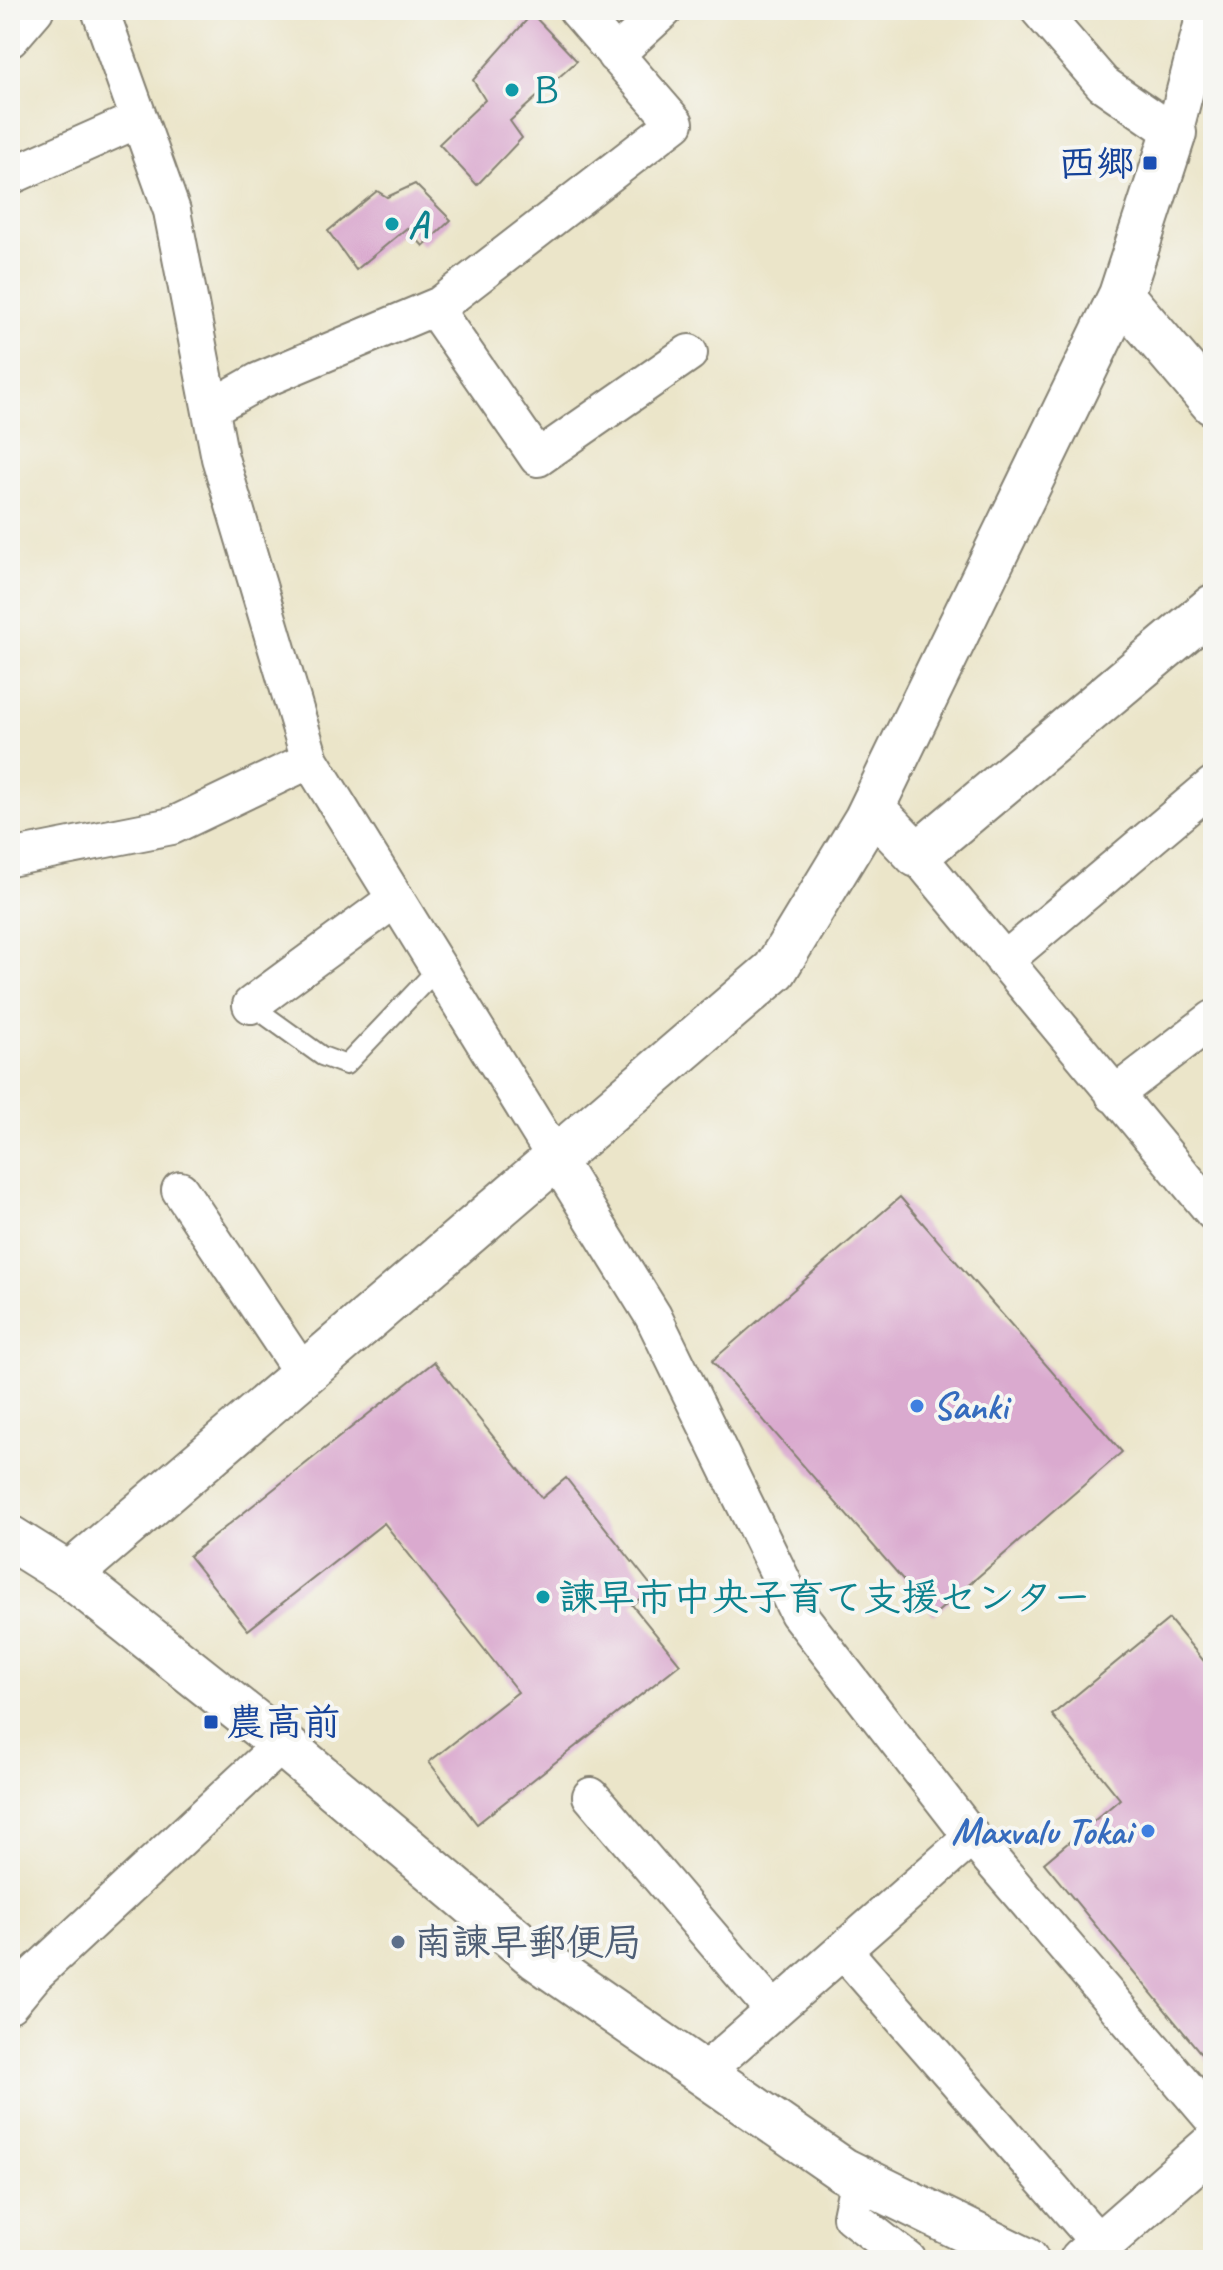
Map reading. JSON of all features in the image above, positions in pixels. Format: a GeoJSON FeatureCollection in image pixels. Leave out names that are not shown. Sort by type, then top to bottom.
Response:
{"type":"FeatureCollection","features":[{"type":"Feature","properties":{"kind":"street"},"geometry":{"type":"LineString","coordinates":[[10,39],[35,10]]}},
{"type":"Feature","properties":{"kind":"street"},"geometry":{"type":"LineString","coordinates":[[100,10],[172,211],[220,458],[310,760],[653,1316],[798,1613],[972,1837],[1213,2119]]}},
{"type":"Feature","properties":{"kind":"street"},"geometry":{"type":"LineString","coordinates":[[211,408],[259,381],[440,305],[675,123],[577,10]]}},
{"type":"Feature","properties":{"kind":"street"},"geometry":{"type":"LineString","coordinates":[[615,55],[664,10]]}},
{"type":"Feature","properties":{"kind":"street"},"geometry":{"type":"LineString","coordinates":[[1039,10],[1103,84],[1174,133]]}},
{"type":"Feature","properties":{"kind":"street"},"geometry":{"type":"LineString","coordinates":[[69,1575],[775,970],[872,808],[1121,295],[1174,133],[1206,10]]}},
{"type":"Feature","properties":{"kind":"street"},"geometry":{"type":"LineString","coordinates":[[13,175],[139,119]]}},
{"type":"Feature","properties":{"kind":"street"},"geometry":{"type":"LineString","coordinates":[[1121,295],[1213,403]]}},
{"type":"Feature","properties":{"kind":"street"},"geometry":{"type":"LineString","coordinates":[[434,308],[538,458],[689,353]]}},
{"type":"Feature","properties":{"kind":"street"},"geometry":{"type":"LineString","coordinates":[[917,855],[1213,607]]}},
{"type":"Feature","properties":{"kind":"street"},"geometry":{"type":"LineString","coordinates":[[10,858],[172,826],[310,760]]}},
{"type":"Feature","properties":{"kind":"street"},"geometry":{"type":"LineString","coordinates":[[1004,961],[1213,785]]}},
{"type":"Feature","properties":{"kind":"street"},"geometry":{"type":"LineString","coordinates":[[872,808],[917,855],[1213,1212]]}},
{"type":"Feature","properties":{"kind":"street"},"geometry":{"type":"LineString","coordinates":[[251,1005],[395,899]]}},
{"type":"Feature","properties":{"kind":"street"},"geometry":{"type":"LineString","coordinates":[[1114,1095],[1211,1025]]}},
{"type":"Feature","properties":{"kind":"street"},"geometry":{"type":"LineString","coordinates":[[180,1190],[303,1374]]}},
{"type":"Feature","properties":{"kind":"street"},"geometry":{"type":"LineString","coordinates":[[11,1541],[69,1575],[282,1744],[537,1958],[843,2170],[1026,2260]]}},
{"type":"Feature","properties":{"kind":"street"},"geometry":{"type":"LineString","coordinates":[[10,2004],[36,1973],[282,1744]]}},
{"type":"Feature","properties":{"kind":"street"},"geometry":{"type":"LineString","coordinates":[[591,1796],[774,2011]]}},
{"type":"Feature","properties":{"kind":"street"},"geometry":{"type":"LineString","coordinates":[[703,2073],[972,1837]]}},
{"type":"Feature","properties":{"kind":"street"},"geometry":{"type":"LineString","coordinates":[[843,1950],[1091,2252],[1213,2145]]}},
{"type":"Feature","properties":{"kind":"street"},"geometry":{"type":"LineString","coordinates":[[859,2178],[851,2216],[908,2260]]}},
{"type":"Feature","properties":{"kind":"lane"},"geometry":{"type":"LineString","coordinates":[[251,1005],[322,1056],[346,1065],[438,968]]}},
{"type":"Feature","properties":{"kind":"building","name":"Ｂ"},"geometry":{"type":"Polygon","coordinates":[[[532,14],[577,61],[510,121],[522,138],[477,185],[439,144],[485,100],[473,80],[532,14]]]}},
{"type":"Feature","properties":{"kind":"building","name":"A"},"geometry":{"type":"Polygon","coordinates":[[[415,184],[451,220],[423,246],[407,228],[356,270],[328,231],[377,191],[387,197],[415,184]]]}},
{"type":"Feature","properties":{"kind":"building","name":"Sanki"},"geometry":{"type":"Polygon","coordinates":[[[900,1197],[1122,1452],[934,1615],[712,1361],[900,1197]]]}},
{"type":"Feature","properties":{"kind":"building","name":"諫早市中央子育て支援センター"},"geometry":{"type":"Polygon","coordinates":[[[434,1362],[542,1498],[566,1478],[653,1588],[632,1605],[680,1664],[477,1824],[429,1762],[518,1692],[384,1523],[248,1630],[189,1556],[434,1362]]]}},
{"type":"Feature","properties":{"kind":"building","name":"Maxvalu Tokai"},"geometry":{"type":"Polygon","coordinates":[[[1169,1619],[1213,1672],[1213,2068],[1044,1863],[1120,1799],[1052,1715],[1169,1619]]]}},
{"type":"Feature","properties":{"kind":"place","name":"Ｂ"},"geometry":{"type":"Point","coordinates":[512,90]}},
{"type":"Feature","properties":{"kind":"place","name":"西郷"},"geometry":{"type":"Point","coordinates":[1150,163]}},
{"type":"Feature","properties":{"kind":"place","name":"A"},"geometry":{"type":"Point","coordinates":[392,224]}},
{"type":"Feature","properties":{"kind":"place","name":"Sanki"},"geometry":{"type":"Point","coordinates":[917,1406]}},
{"type":"Feature","properties":{"kind":"place","name":"諫早市中央子育て支援センター"},"geometry":{"type":"Point","coordinates":[543,1597]}},
{"type":"Feature","properties":{"kind":"place","name":"農高前"},"geometry":{"type":"Point","coordinates":[211,1722]}},
{"type":"Feature","properties":{"kind":"place","name":"Maxvalu Tokai"},"geometry":{"type":"Point","coordinates":[1148,1831]}},
{"type":"Feature","properties":{"kind":"place","name":"南諫早郵便局"},"geometry":{"type":"Point","coordinates":[398,1942]}}]}
